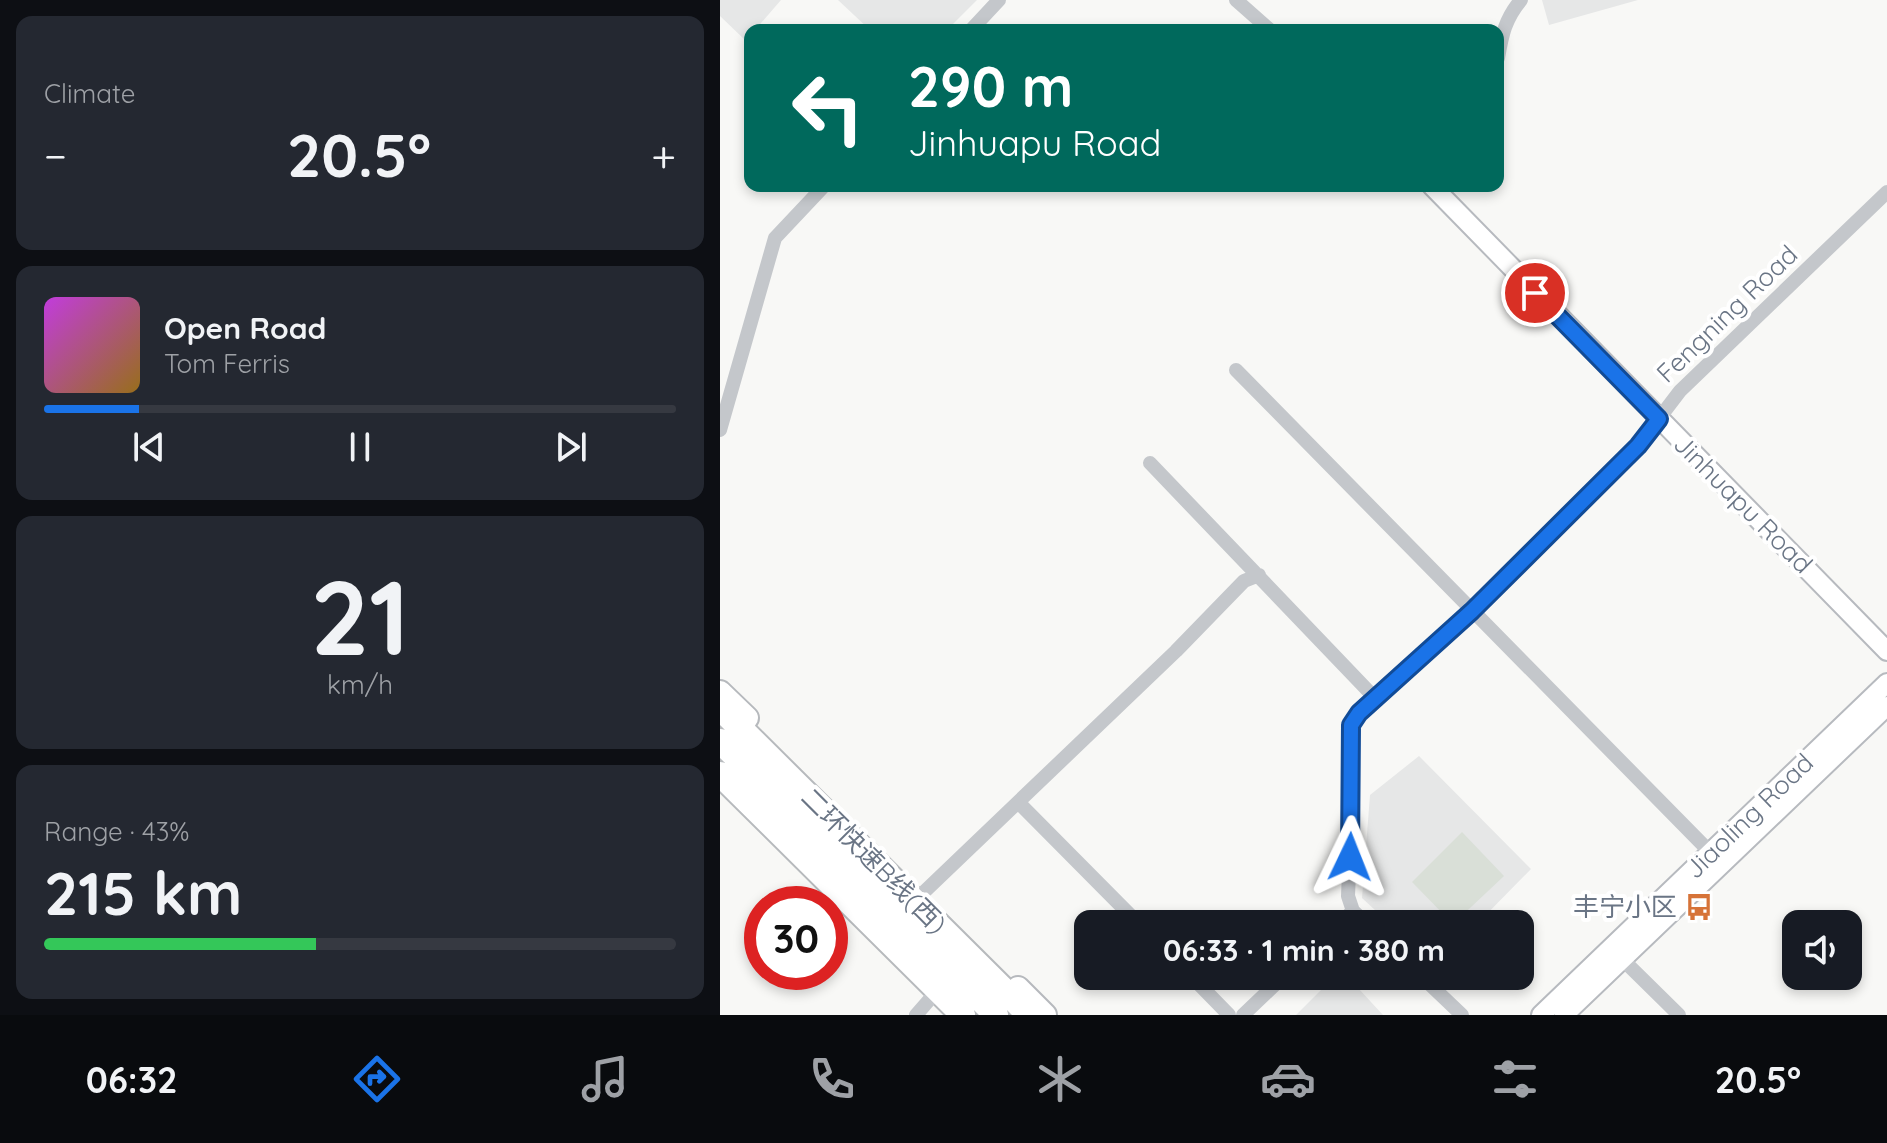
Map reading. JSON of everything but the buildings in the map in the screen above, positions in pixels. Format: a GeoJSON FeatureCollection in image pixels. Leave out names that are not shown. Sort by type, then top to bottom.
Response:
{"type":"FeatureCollection","features":[{"type":"Feature","properties":{"kind":"highway","name":"二环快速B线(西)"},"geometry":{"type":"LineString","coordinates":[[720,708],[1029,1015]]}},
{"type":"Feature","properties":{"kind":"highway"},"geometry":{"type":"LineString","coordinates":[[720,741],[996,1015]]}},
{"type":"Feature","properties":{"kind":"highway"},"geometry":{"type":"LineString","coordinates":[[720,774],[963,1015]]}},
{"type":"Feature","properties":{"kind":"main road"},"geometry":{"type":"LineString","coordinates":[[720,692],[1045,1015]]}},
{"type":"Feature","properties":{"kind":"main road"},"geometry":{"type":"LineString","coordinates":[[720,757],[979,1015]]}},
{"type":"Feature","properties":{"kind":"street"},"geometry":{"type":"LineString","coordinates":[[977,24],[999,0]]}},
{"type":"Feature","properties":{"kind":"street"},"geometry":{"type":"LineString","coordinates":[[1236,0],[1263,24]]}},
{"type":"Feature","properties":{"kind":"street"},"geometry":{"type":"LineString","coordinates":[[1504,25],[1521,0]]}},
{"type":"Feature","properties":{"kind":"street"},"geometry":{"type":"LineString","coordinates":[[720,430],[775,238],[818,192]]}},
{"type":"Feature","properties":{"kind":"street","name":"Jinhuapu Road"},"geometry":{"type":"LineString","coordinates":[[1438,192],[1887,651]]}},
{"type":"Feature","properties":{"kind":"street","name":"Fengning Road"},"geometry":{"type":"LineString","coordinates":[[1353,910],[1348,896],[1351,725],[1374,697],[1472,611],[1638,446],[1680,391],[1887,192]]}},
{"type":"Feature","properties":{"kind":"street"},"geometry":{"type":"LineString","coordinates":[[1236,370],[1710,852]]}},
{"type":"Feature","properties":{"kind":"street"},"geometry":{"type":"LineString","coordinates":[[1150,463],[1374,697]]}},
{"type":"Feature","properties":{"kind":"street"},"geometry":{"type":"LineString","coordinates":[[923,893],[1244,581],[1259,575]]}},
{"type":"Feature","properties":{"kind":"street","name":"Jiaoling Road"},"geometry":{"type":"LineString","coordinates":[[1564,1015],[1710,852],[1887,683]]}},
{"type":"Feature","properties":{"kind":"street","name":"Jiaoling Road"},"geometry":{"type":"LineString","coordinates":[[1541,1015],[1617,954],[1887,706]]}},
{"type":"Feature","properties":{"kind":"street"},"geometry":{"type":"LineString","coordinates":[[720,790],[946,1015]]}},
{"type":"Feature","properties":{"kind":"street"},"geometry":{"type":"LineString","coordinates":[[1019,803],[1125,910]]}},
{"type":"Feature","properties":{"kind":"street"},"geometry":{"type":"LineString","coordinates":[[1617,954],[1679,1015]]}},
{"type":"Feature","properties":{"kind":"street"},"geometry":{"type":"LineString","coordinates":[[1205,990],[1229,1015]]}},
{"type":"Feature","properties":{"kind":"street"},"geometry":{"type":"LineString","coordinates":[[1243,1015],[1269,990]]}},
{"type":"Feature","properties":{"kind":"street"},"geometry":{"type":"LineString","coordinates":[[1436,990],[1462,1015]]}},
{"type":"Feature","properties":{"kind":"street"},"geometry":{"type":"LineString","coordinates":[[916,1015],[930,999]]}},
{"type":"Feature","properties":{"kind":"shaded area"},"geometry":{"type":"Polygon","coordinates":[[[720,0],[781,0],[760,24],[744,24],[744,39],[720,16],[720,0]]]}},
{"type":"Feature","properties":{"kind":"shaded area"},"geometry":{"type":"Polygon","coordinates":[[[838,0],[977,0],[953,24],[864,24],[838,0]]]}},
{"type":"Feature","properties":{"kind":"shaded area"},"geometry":{"type":"Polygon","coordinates":[[[1542,0],[1638,0],[1549,25],[1542,0]]]}},
{"type":"Feature","properties":{"kind":"shaded area"},"geometry":{"type":"Polygon","coordinates":[[[1419,756],[1531,869],[1491,910],[1375,910],[1362,898],[1370,795],[1419,756]]]}},
{"type":"Feature","properties":{"kind":"shaded area"},"geometry":{"type":"Polygon","coordinates":[[[1462,832],[1504,876],[1468,910],[1439,910],[1412,882],[1462,832]]]}},
{"type":"Feature","properties":{"kind":"shaded area"},"geometry":{"type":"Polygon","coordinates":[[[1321,990],[1360,990],[1383,1015],[1296,1015],[1321,990]]]}},
{"type":"Feature","properties":{"kind":"place","name":"丰宁小区"},"geometry":{"type":"Point","coordinates":[1699,907]}},
{"type":"Feature","properties":{"kind":"route"},"geometry":{"type":"LineString","coordinates":[[1350,857],[1351,725],[1359,713],[1472,611],[1638,446],[1659,419],[1535,293]]}}]}
